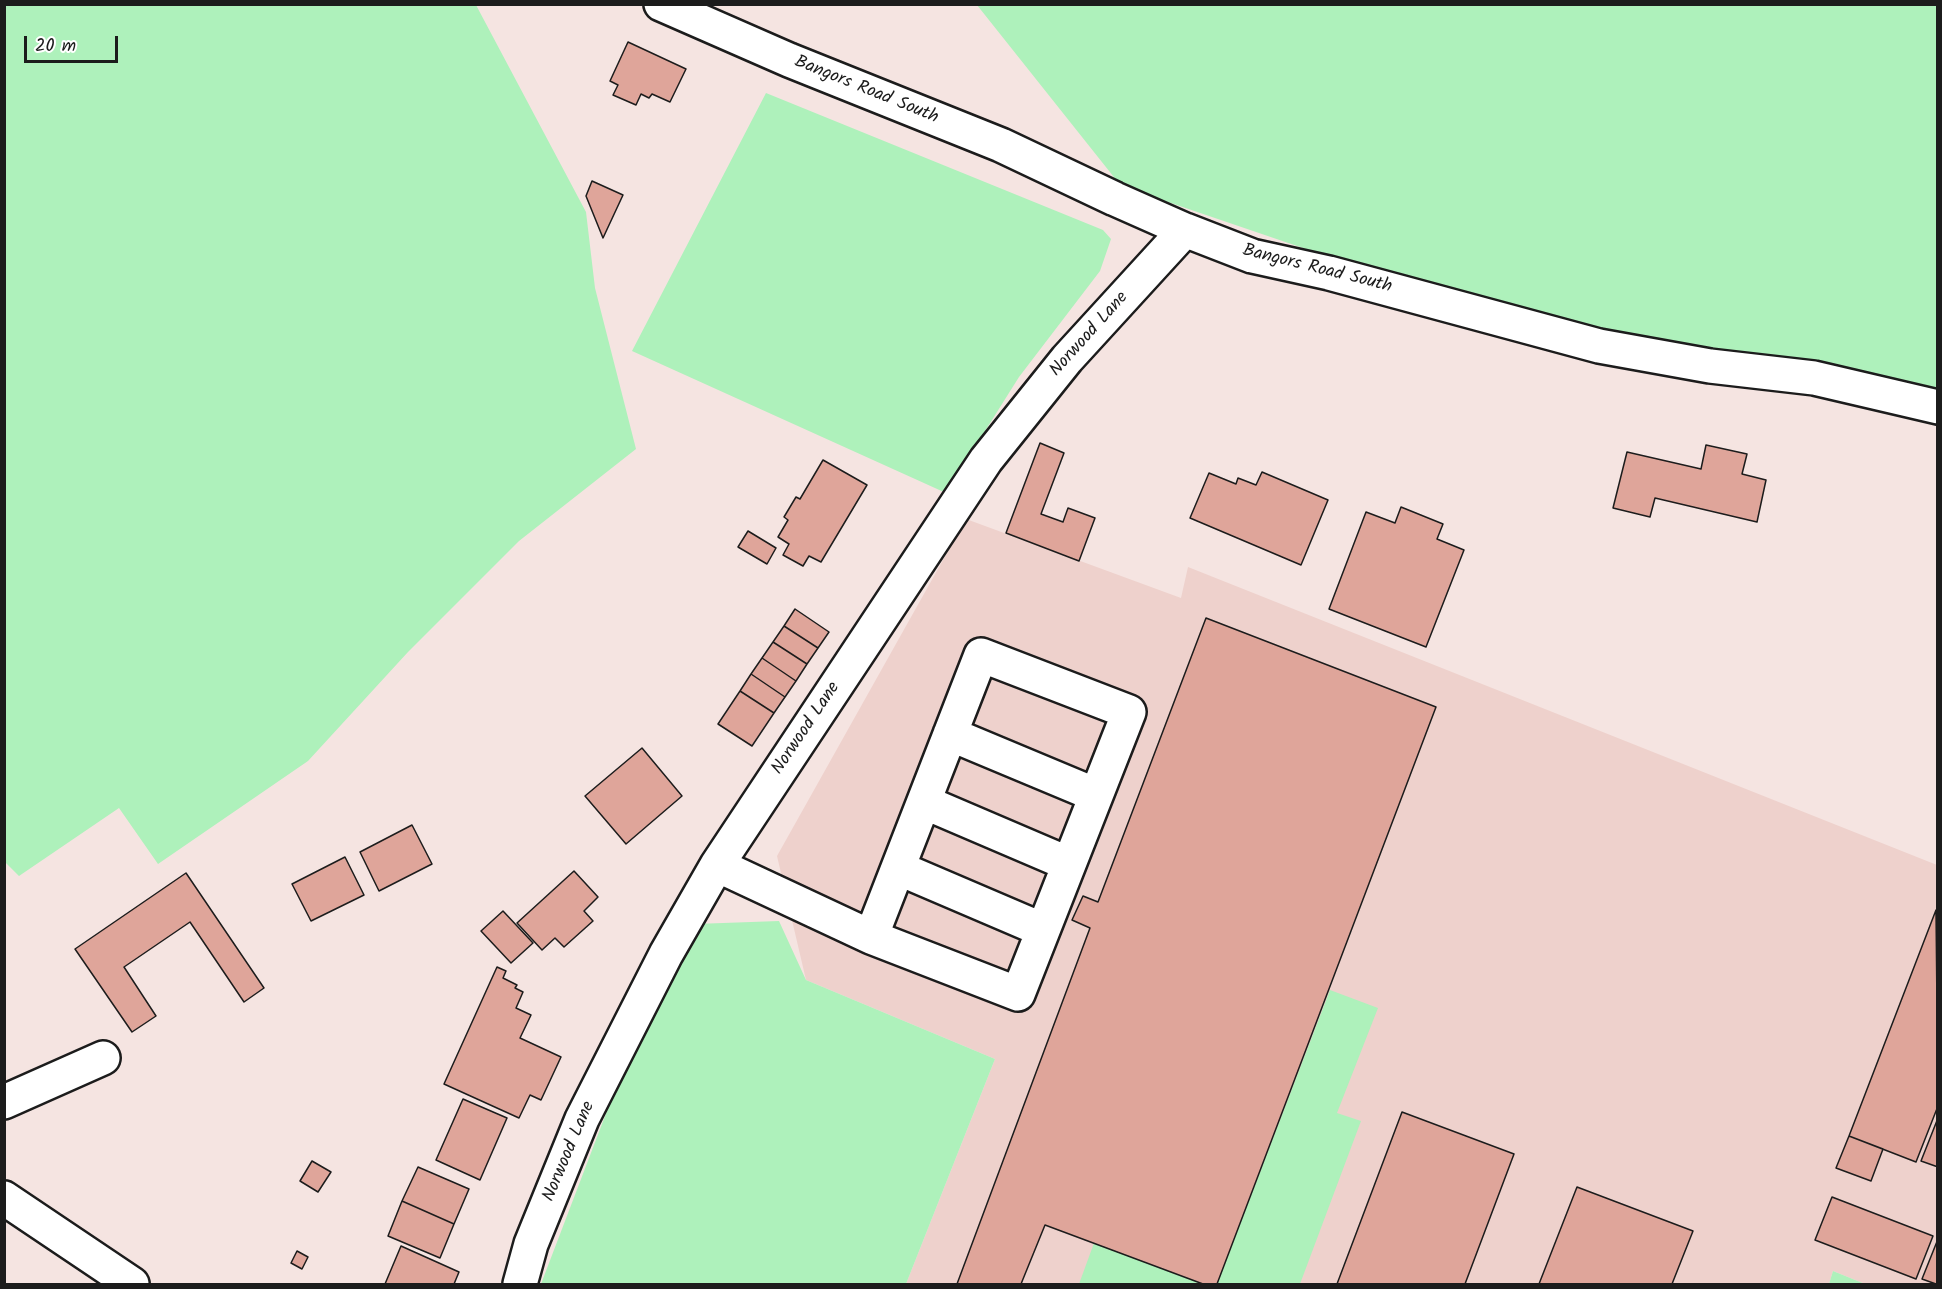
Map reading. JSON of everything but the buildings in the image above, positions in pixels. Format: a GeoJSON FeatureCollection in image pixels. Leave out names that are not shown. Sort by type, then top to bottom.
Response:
{"type":"FeatureCollection","features":[{"type":"Feature","properties":{"kind":"street","name":"Bangors Road South"},"geometry":{"type":"LineString","coordinates":[[661,4],[789,60],[1001,145],[1185,230],[1252,256],[1329,273],[1599,346],[1710,366],[1814,378],[1938,407]]}},
{"type":"Feature","properties":{"kind":"street","name":"Norwood Lane"},"geometry":{"type":"LineString","coordinates":[[520,1284],[531,1244],[582,1119],[661,964],[717,865],[987,460],[1067,359],[1185,230]]}},
{"type":"Feature","properties":{"kind":"street"},"geometry":{"type":"LineString","coordinates":[[717,865],[871,937],[1018,994],[1128,712],[981,655],[871,937]]}},
{"type":"Feature","properties":{"kind":"street"},"geometry":{"type":"LineString","coordinates":[[950,734],[1096,795]]}},
{"type":"Feature","properties":{"kind":"street"},"geometry":{"type":"LineString","coordinates":[[924,802],[1070,864]]}},
{"type":"Feature","properties":{"kind":"street"},"geometry":{"type":"LineString","coordinates":[[898,868],[1043,930]]}},
{"type":"Feature","properties":{"kind":"street"},"geometry":{"type":"LineString","coordinates":[[4,1102],[103,1058]]}},
{"type":"Feature","properties":{"kind":"street"},"geometry":{"type":"LineString","coordinates":[[4,1198],[132,1284]]}},
{"type":"Feature","properties":{"kind":"shaded area"},"geometry":{"type":"Polygon","coordinates":[[[966,519],[1181,598],[1188,567],[1937,865],[1937,1284],[1865,1284],[1833,1271],[1829,1284],[906,1284],[995,1059],[806,980],[777,856],[966,519]]]}},
{"type":"Feature","properties":{"kind":"green space"},"geometry":{"type":"Polygon","coordinates":[[[4,5],[476,5],[586,212],[595,288],[636,449],[519,541],[408,652],[308,761],[158,864],[119,808],[19,876],[5,862],[4,5]]]}},
{"type":"Feature","properties":{"kind":"green space"},"geometry":{"type":"Polygon","coordinates":[[[977,5],[1937,5],[1937,399],[1526,324],[1121,186],[977,5]]]}},
{"type":"Feature","properties":{"kind":"green space"},"geometry":{"type":"Polygon","coordinates":[[[766,93],[1103,230],[1111,239],[1100,271],[1019,377],[946,493],[632,351],[766,93]]]}},
{"type":"Feature","properties":{"kind":"green space"},"geometry":{"type":"Polygon","coordinates":[[[779,921],[806,980],[995,1059],[906,1284],[541,1284],[626,1061],[695,924],[779,921]]]}},
{"type":"Feature","properties":{"kind":"green space"},"geometry":{"type":"Polygon","coordinates":[[[1330,990],[1378,1008],[1337,1113],[1361,1121],[1300,1284],[1217,1284],[1330,990]]]}},
{"type":"Feature","properties":{"kind":"green space"},"geometry":{"type":"Polygon","coordinates":[[[1094,1243],[1203,1284],[1079,1284],[1094,1243]]]}},
{"type":"Feature","properties":{"kind":"green space"},"geometry":{"type":"Polygon","coordinates":[[[1833,1271],[1865,1284],[1829,1284],[1833,1271]]]}}]}
